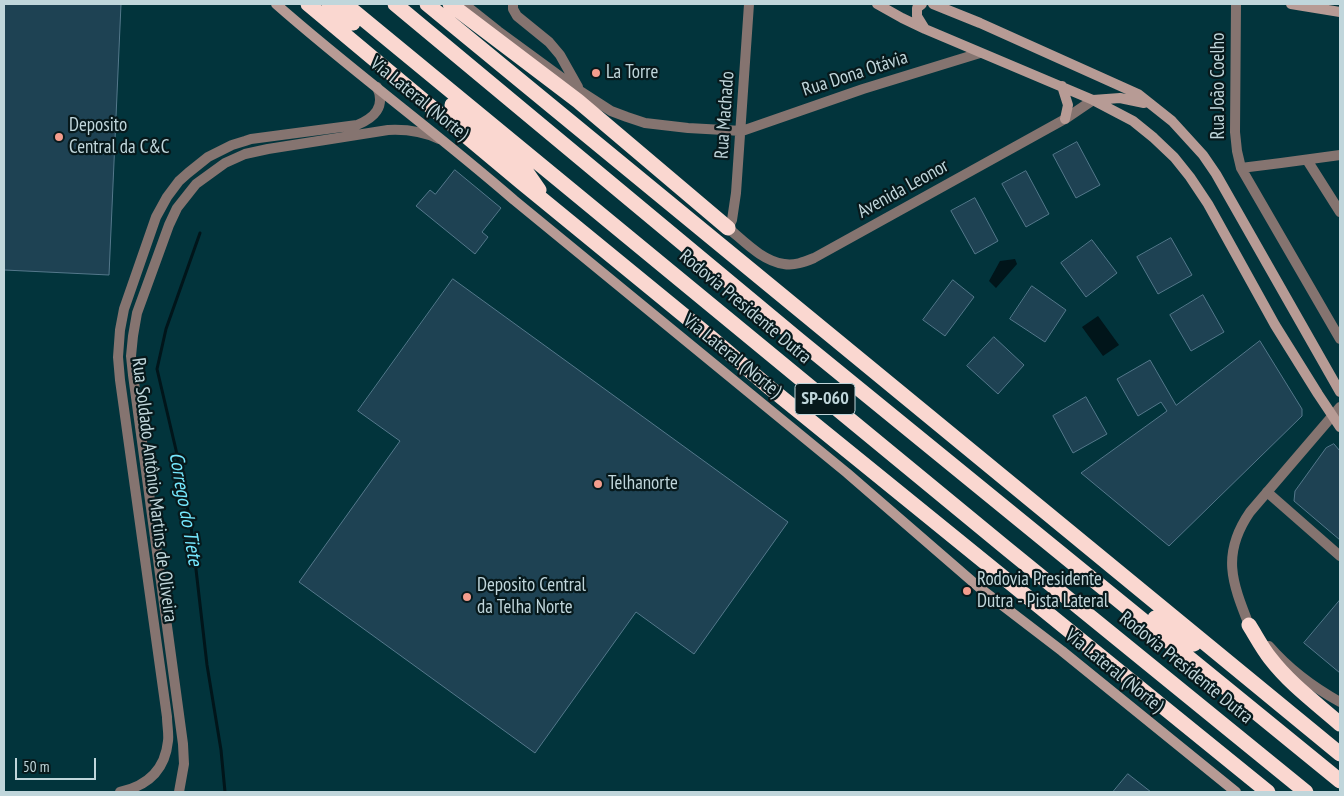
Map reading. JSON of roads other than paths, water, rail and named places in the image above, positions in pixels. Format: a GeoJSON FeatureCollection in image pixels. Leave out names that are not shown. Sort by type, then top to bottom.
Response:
{"type":"FeatureCollection","features":[{"type":"Feature","properties":{"kind":"highway","name":"SP-060"},"geometry":{"type":"LineString","coordinates":[[308,4],[778,394],[1268,792]]}},
{"type":"Feature","properties":{"kind":"highway"},"geometry":{"type":"LineString","coordinates":[[329,4],[450,103],[523,167],[549,205]]}},
{"type":"Feature","properties":{"kind":"highway","name":"Rodovia Presidente Dutra"},"geometry":{"type":"LineString","coordinates":[[345,4],[1006,548],[1306,792]]}},
{"type":"Feature","properties":{"kind":"highway","name":"Rodovia Presidente Dutra"},"geometry":{"type":"LineString","coordinates":[[395,4],[799,340],[1340,781]]}},
{"type":"Feature","properties":{"kind":"highway","name":"Rodovia Presidente Dutra"},"geometry":{"type":"LineString","coordinates":[[427,4],[1340,754]]}},
{"type":"Feature","properties":{"kind":"highway"},"geometry":{"type":"LineString","coordinates":[[450,4],[578,101],[728,228]]}},
{"type":"Feature","properties":{"kind":"highway"},"geometry":{"type":"LineString","coordinates":[[1019,519],[1035,524],[1070,547],[1108,581],[1167,627],[1216,658],[1224,658]]}},
{"type":"Feature","properties":{"kind":"highway"},"geometry":{"type":"LineString","coordinates":[[1249,625],[1264,650],[1278,668],[1340,724]]}},
{"type":"Feature","properties":{"kind":"main road","name":"Via Lateral (Norte)"},"geometry":{"type":"LineString","coordinates":[[276,4],[847,473],[981,589],[1062,651],[1236,792]]}},
{"type":"Feature","properties":{"kind":"main road"},"geometry":{"type":"LineString","coordinates":[[877,4],[925,29],[1094,100],[1133,120],[1154,138],[1174,157],[1208,204],[1275,325],[1340,427]]}},
{"type":"Feature","properties":{"kind":"main road"},"geometry":{"type":"LineString","coordinates":[[922,4],[917,8],[916,13],[925,29]]}},
{"type":"Feature","properties":{"kind":"main road"},"geometry":{"type":"LineString","coordinates":[[933,4],[1138,94],[1155,106],[1188,136],[1216,174],[1340,392]]}},
{"type":"Feature","properties":{"kind":"main road"},"geometry":{"type":"LineString","coordinates":[[1291,4],[1340,12]]}},
{"type":"Feature","properties":{"kind":"main road"},"geometry":{"type":"LineString","coordinates":[[1062,86],[1068,105],[1065,119]]}},
{"type":"Feature","properties":{"kind":"main road"},"geometry":{"type":"LineString","coordinates":[[1094,100],[1120,98],[1136,100],[1155,106]]}},
{"type":"Feature","properties":{"kind":"street"},"geometry":{"type":"LineString","coordinates":[[464,4],[498,31],[612,111],[645,123],[742,131]]}},
{"type":"Feature","properties":{"kind":"street"},"geometry":{"type":"LineString","coordinates":[[513,4],[513,9],[517,16],[549,42],[560,55],[580,90]]}},
{"type":"Feature","properties":{"kind":"street","name":"Rua Machado"},"geometry":{"type":"LineString","coordinates":[[728,228],[732,220],[734,208],[742,131],[750,4]]}},
{"type":"Feature","properties":{"kind":"street","name":"Rua João Coelho"},"geometry":{"type":"LineString","coordinates":[[1236,4],[1235,132],[1241,168],[1340,339]]}},
{"type":"Feature","properties":{"kind":"street","name":"Rua Dona Otávia"},"geometry":{"type":"LineString","coordinates":[[742,131],[863,89],[980,53]]}},
{"type":"Feature","properties":{"kind":"street","name":"Rua Soldado Antônio Martins de Oliveira"},"geometry":{"type":"LineString","coordinates":[[120,792],[133,789],[147,782],[159,769],[166,753],[168,740],[167,718],[118,357],[124,309],[156,217],[167,197],[183,177],[214,154],[232,145],[251,139],[357,125],[370,119],[379,108],[380,94],[377,88]]}},
{"type":"Feature","properties":{"kind":"street","name":"Avenida Leonor"},"geometry":{"type":"LineString","coordinates":[[728,228],[769,259],[784,264],[800,263],[814,258],[1065,119],[1094,100]]}},
{"type":"Feature","properties":{"kind":"street","name":"Rua Soldado Antônio Martins de Oliveira"},"geometry":{"type":"LineString","coordinates":[[179,792],[184,764],[182,744],[131,356],[138,313],[168,225],[177,208],[196,184],[225,162],[245,154],[402,129],[427,134],[443,141]]}},
{"type":"Feature","properties":{"kind":"street"},"geometry":{"type":"LineString","coordinates":[[1241,168],[1340,154]]}},
{"type":"Feature","properties":{"kind":"street"},"geometry":{"type":"LineString","coordinates":[[1307,160],[1340,212]]}},
{"type":"Feature","properties":{"kind":"street"},"geometry":{"type":"LineString","coordinates":[[1340,407],[1244,521],[1233,543],[1232,555],[1235,588],[1249,625],[1294,671],[1318,690],[1340,702]]}},
{"type":"Feature","properties":{"kind":"street"},"geometry":{"type":"LineString","coordinates":[[1267,492],[1340,556]]}},
{"type":"Feature","properties":{"kind":"waterway","name":"Corrego do Tiete"},"geometry":{"type":"LineString","coordinates":[[200,233],[166,329],[157,369],[191,526],[207,665],[221,750],[225,792]]}},
{"type":"Feature","properties":{"kind":"place","name":"La Torre"},"geometry":{"type":"Point","coordinates":[596,73]}},
{"type":"Feature","properties":{"kind":"place","name":"Deposito Central da C&C"},"geometry":{"type":"Point","coordinates":[59,137]}},
{"type":"Feature","properties":{"kind":"place","name":"Telhanorte"},"geometry":{"type":"Point","coordinates":[598,484]}},
{"type":"Feature","properties":{"kind":"place","name":"Rodovia Presidente Dutra - Pista Lateral"},"geometry":{"type":"Point","coordinates":[967,591]}},
{"type":"Feature","properties":{"kind":"place","name":"Deposito Central da Telha Norte"},"geometry":{"type":"Point","coordinates":[467,597]}}]}
